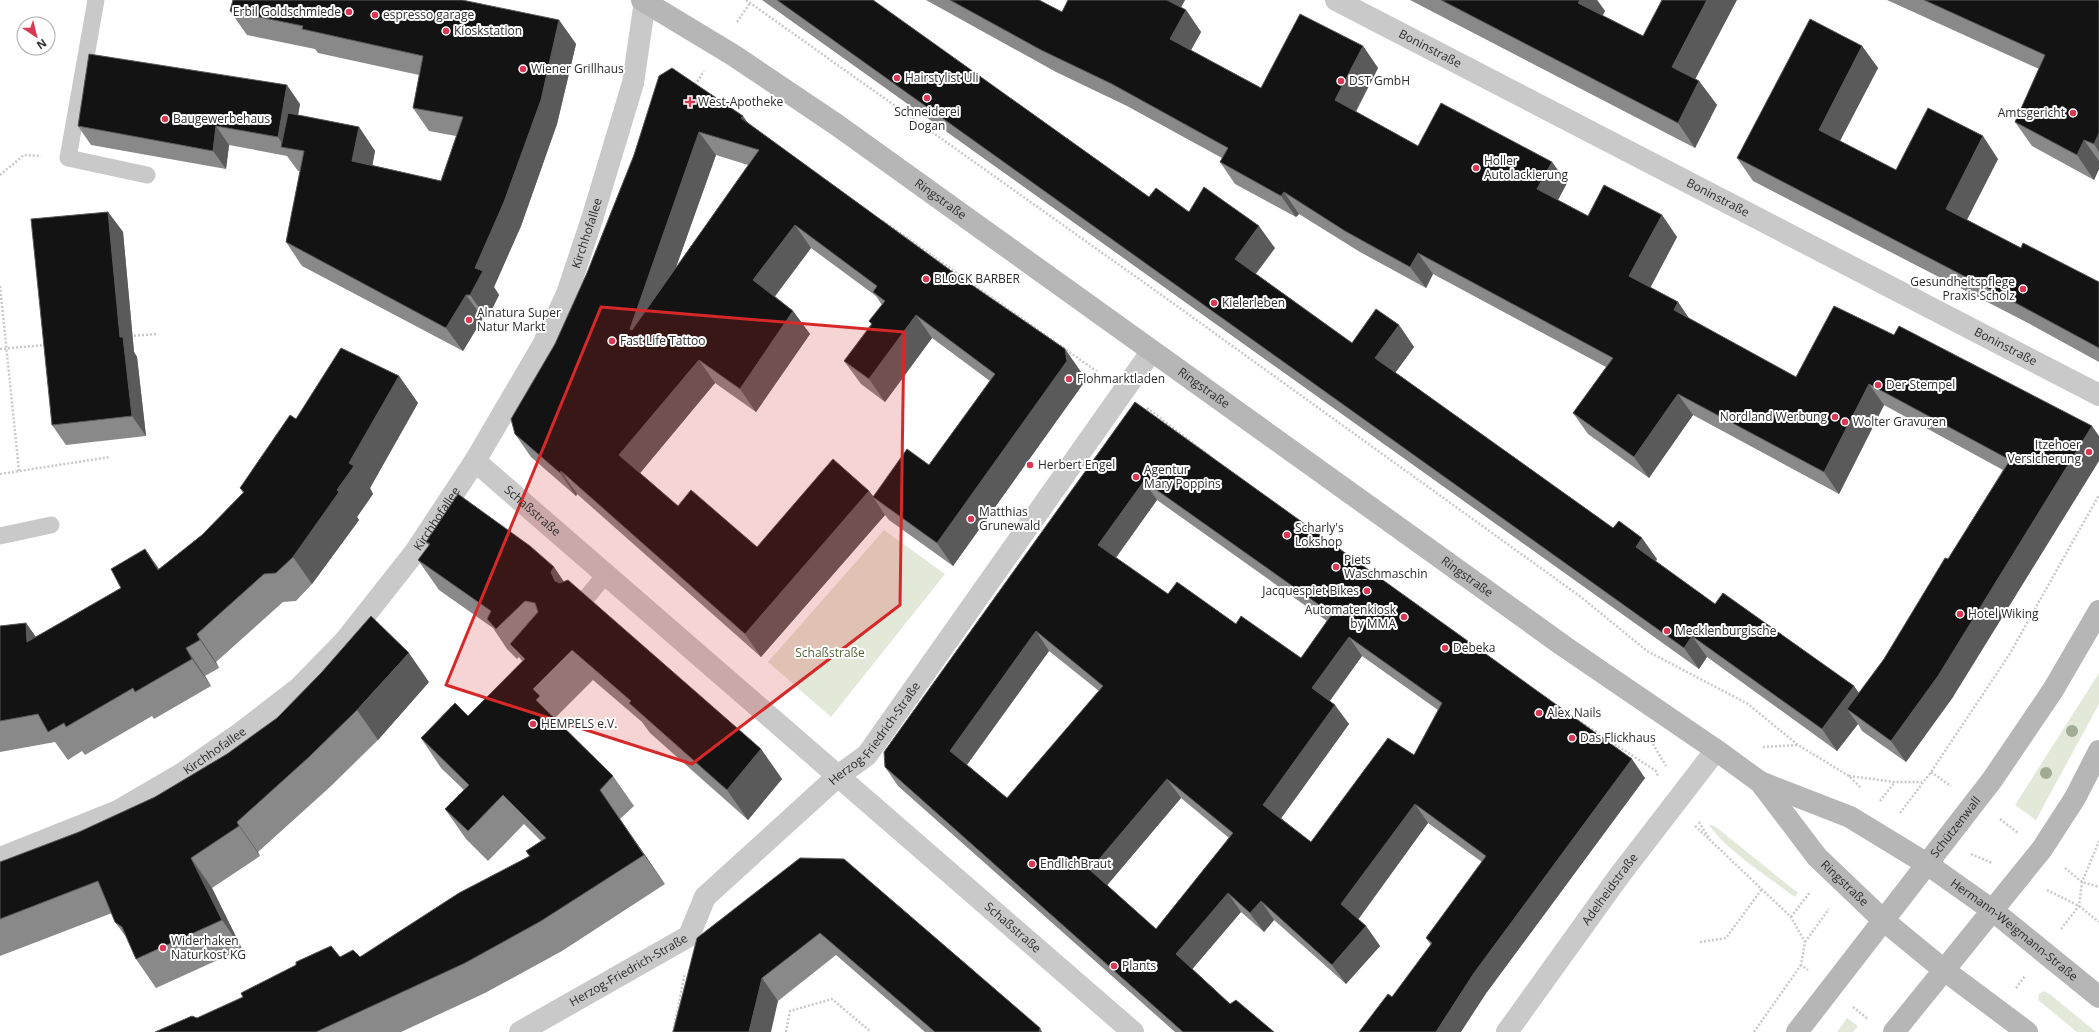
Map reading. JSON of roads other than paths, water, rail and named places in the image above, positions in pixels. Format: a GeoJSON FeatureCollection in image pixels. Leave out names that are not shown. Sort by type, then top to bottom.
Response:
{"type":"FeatureCollection","features":[{"type":"Feature","properties":{"kind":"main road","name":"Ringstraße"},"geometry":{"type":"LineString","coordinates":[[644,0],[733,55],[837,125],[1151,352],[1565,647],[1716,750],[1760,782],[1850,817],[1927,864]]}},
{"type":"Feature","properties":{"kind":"main road","name":"Schützenwall"},"geometry":{"type":"LineString","coordinates":[[1797,1032],[1829,988],[1992,780],[2053,690],[2099,611]]}},
{"type":"Feature","properties":{"kind":"main road"},"geometry":{"type":"LineString","coordinates":[[1894,1032],[2042,849],[2075,798],[2099,751]]}},
{"type":"Feature","properties":{"kind":"main road","name":"Ringstraße"},"geometry":{"type":"LineString","coordinates":[[1760,782],[1817,857],[1883,920],[1944,970]]}},
{"type":"Feature","properties":{"kind":"main road","name":"Hermann-Weigmann-Straße"},"geometry":{"type":"LineString","coordinates":[[1927,864],[1992,910],[2099,997]]}},
{"type":"Feature","properties":{"kind":"main road"},"geometry":{"type":"LineString","coordinates":[[1944,970],[2027,1032]]}},
{"type":"Feature","properties":{"kind":"street","name":"Kirchhofallee"},"geometry":{"type":"LineString","coordinates":[[0,858],[118,811],[183,773],[236,736],[299,688],[344,642],[414,552],[475,461],[543,345],[567,294],[592,219],[633,83],[644,0]]}},
{"type":"Feature","properties":{"kind":"street","name":"Boninstraße"},"geometry":{"type":"LineString","coordinates":[[1336,0],[2099,395]]}},
{"type":"Feature","properties":{"kind":"street","name":"Herzog-Friedrich-Straße"},"geometry":{"type":"LineString","coordinates":[[520,1032],[689,936],[706,897],[838,776],[867,755],[1151,352]]}},
{"type":"Feature","properties":{"kind":"street","name":"Schaßstraße"},"geometry":{"type":"LineString","coordinates":[[475,461],[1133,1032]]}},
{"type":"Feature","properties":{"kind":"street","name":"Adelheidstraße"},"geometry":{"type":"LineString","coordinates":[[1507,1032],[1619,876],[1716,750]]}},
{"type":"Feature","properties":{"kind":"lane"},"geometry":{"type":"LineString","coordinates":[[96,0],[68,158],[147,175]]}},
{"type":"Feature","properties":{"kind":"lane"},"geometry":{"type":"LineString","coordinates":[[0,536],[51,525]]}},
{"type":"Feature","properties":{"kind":"lane"},"geometry":{"type":"LineString","coordinates":[[582,603],[606,574]]}},
{"type":"Feature","properties":{"kind":"place","name":"Erbil Goldschmiede"},"geometry":{"type":"Point","coordinates":[349,12]}},
{"type":"Feature","properties":{"kind":"place","name":"espresso garage"},"geometry":{"type":"Point","coordinates":[375,15]}},
{"type":"Feature","properties":{"kind":"place","name":"Kioskstation"},"geometry":{"type":"Point","coordinates":[446,31]}},
{"type":"Feature","properties":{"kind":"place","name":"Wiener Grillhaus"},"geometry":{"type":"Point","coordinates":[523,69]}},
{"type":"Feature","properties":{"kind":"place","name":"Hairstylist Uli"},"geometry":{"type":"Point","coordinates":[897,78]}},
{"type":"Feature","properties":{"kind":"place","name":"DST GmbH"},"geometry":{"type":"Point","coordinates":[1341,81]}},
{"type":"Feature","properties":{"kind":"place","name":"Schneiderei Dogan"},"geometry":{"type":"Point","coordinates":[927,98]}},
{"type":"Feature","properties":{"kind":"place","name":"West-Apotheke"},"geometry":{"type":"Point","coordinates":[690,102]}},
{"type":"Feature","properties":{"kind":"place","name":"Amtsgericht"},"geometry":{"type":"Point","coordinates":[2073,113]}},
{"type":"Feature","properties":{"kind":"place","name":"Baugewerbehaus"},"geometry":{"type":"Point","coordinates":[165,119]}},
{"type":"Feature","properties":{"kind":"place","name":"Holler Autolackierung"},"geometry":{"type":"Point","coordinates":[1476,168]}},
{"type":"Feature","properties":{"kind":"place","name":"BLOCK BARBER"},"geometry":{"type":"Point","coordinates":[926,279]}},
{"type":"Feature","properties":{"kind":"place","name":"Gesundheitspflege Praxis Scholz"},"geometry":{"type":"Point","coordinates":[2023,289]}},
{"type":"Feature","properties":{"kind":"place","name":"Kielerleben"},"geometry":{"type":"Point","coordinates":[1214,303]}},
{"type":"Feature","properties":{"kind":"place","name":"Alnatura Super Natur Markt"},"geometry":{"type":"Point","coordinates":[469,320]}},
{"type":"Feature","properties":{"kind":"place","name":"Fast Life Tattoo"},"geometry":{"type":"Point","coordinates":[612,341]}},
{"type":"Feature","properties":{"kind":"place","name":"Flohmarktladen"},"geometry":{"type":"Point","coordinates":[1069,379]}},
{"type":"Feature","properties":{"kind":"place","name":"Der Stempel"},"geometry":{"type":"Point","coordinates":[1878,385]}},
{"type":"Feature","properties":{"kind":"place","name":"Nordland Werbung"},"geometry":{"type":"Point","coordinates":[1835,417]}},
{"type":"Feature","properties":{"kind":"place","name":"Wolter Gravuren"},"geometry":{"type":"Point","coordinates":[1845,422]}},
{"type":"Feature","properties":{"kind":"place","name":"Itzehoer Versicherung"},"geometry":{"type":"Point","coordinates":[2089,452]}},
{"type":"Feature","properties":{"kind":"place","name":"Herbert Engel"},"geometry":{"type":"Point","coordinates":[1030,465]}},
{"type":"Feature","properties":{"kind":"place","name":"Agentur Mary Poppins"},"geometry":{"type":"Point","coordinates":[1136,477]}},
{"type":"Feature","properties":{"kind":"place","name":"Matthias Grunewald"},"geometry":{"type":"Point","coordinates":[971,519]}},
{"type":"Feature","properties":{"kind":"place","name":"Scharly's Lokshop"},"geometry":{"type":"Point","coordinates":[1287,535]}},
{"type":"Feature","properties":{"kind":"place","name":"Piets Waschmaschin"},"geometry":{"type":"Point","coordinates":[1336,567]}},
{"type":"Feature","properties":{"kind":"place","name":"Jacquespiet Bikes"},"geometry":{"type":"Point","coordinates":[1367,591]}},
{"type":"Feature","properties":{"kind":"place","name":"Hotel Wiking"},"geometry":{"type":"Point","coordinates":[1960,614]}},
{"type":"Feature","properties":{"kind":"place","name":"Automatenkiosk by MMA"},"geometry":{"type":"Point","coordinates":[1404,617]}},
{"type":"Feature","properties":{"kind":"place","name":"Mecklenburgische"},"geometry":{"type":"Point","coordinates":[1667,631]}},
{"type":"Feature","properties":{"kind":"place","name":"Debeka"},"geometry":{"type":"Point","coordinates":[1445,648]}},
{"type":"Feature","properties":{"kind":"place","name":"Alex Nails"},"geometry":{"type":"Point","coordinates":[1539,713]}},
{"type":"Feature","properties":{"kind":"place","name":"HEMPELS e.V."},"geometry":{"type":"Point","coordinates":[533,724]}},
{"type":"Feature","properties":{"kind":"place","name":"Das Flickhaus"},"geometry":{"type":"Point","coordinates":[1572,738]}},
{"type":"Feature","properties":{"kind":"place","name":"EndlichBraut"},"geometry":{"type":"Point","coordinates":[1032,864]}},
{"type":"Feature","properties":{"kind":"place","name":"Widerhaken Naturkost KG"},"geometry":{"type":"Point","coordinates":[163,948]}},
{"type":"Feature","properties":{"kind":"place","name":"Plants"},"geometry":{"type":"Point","coordinates":[1114,966]}}]}
